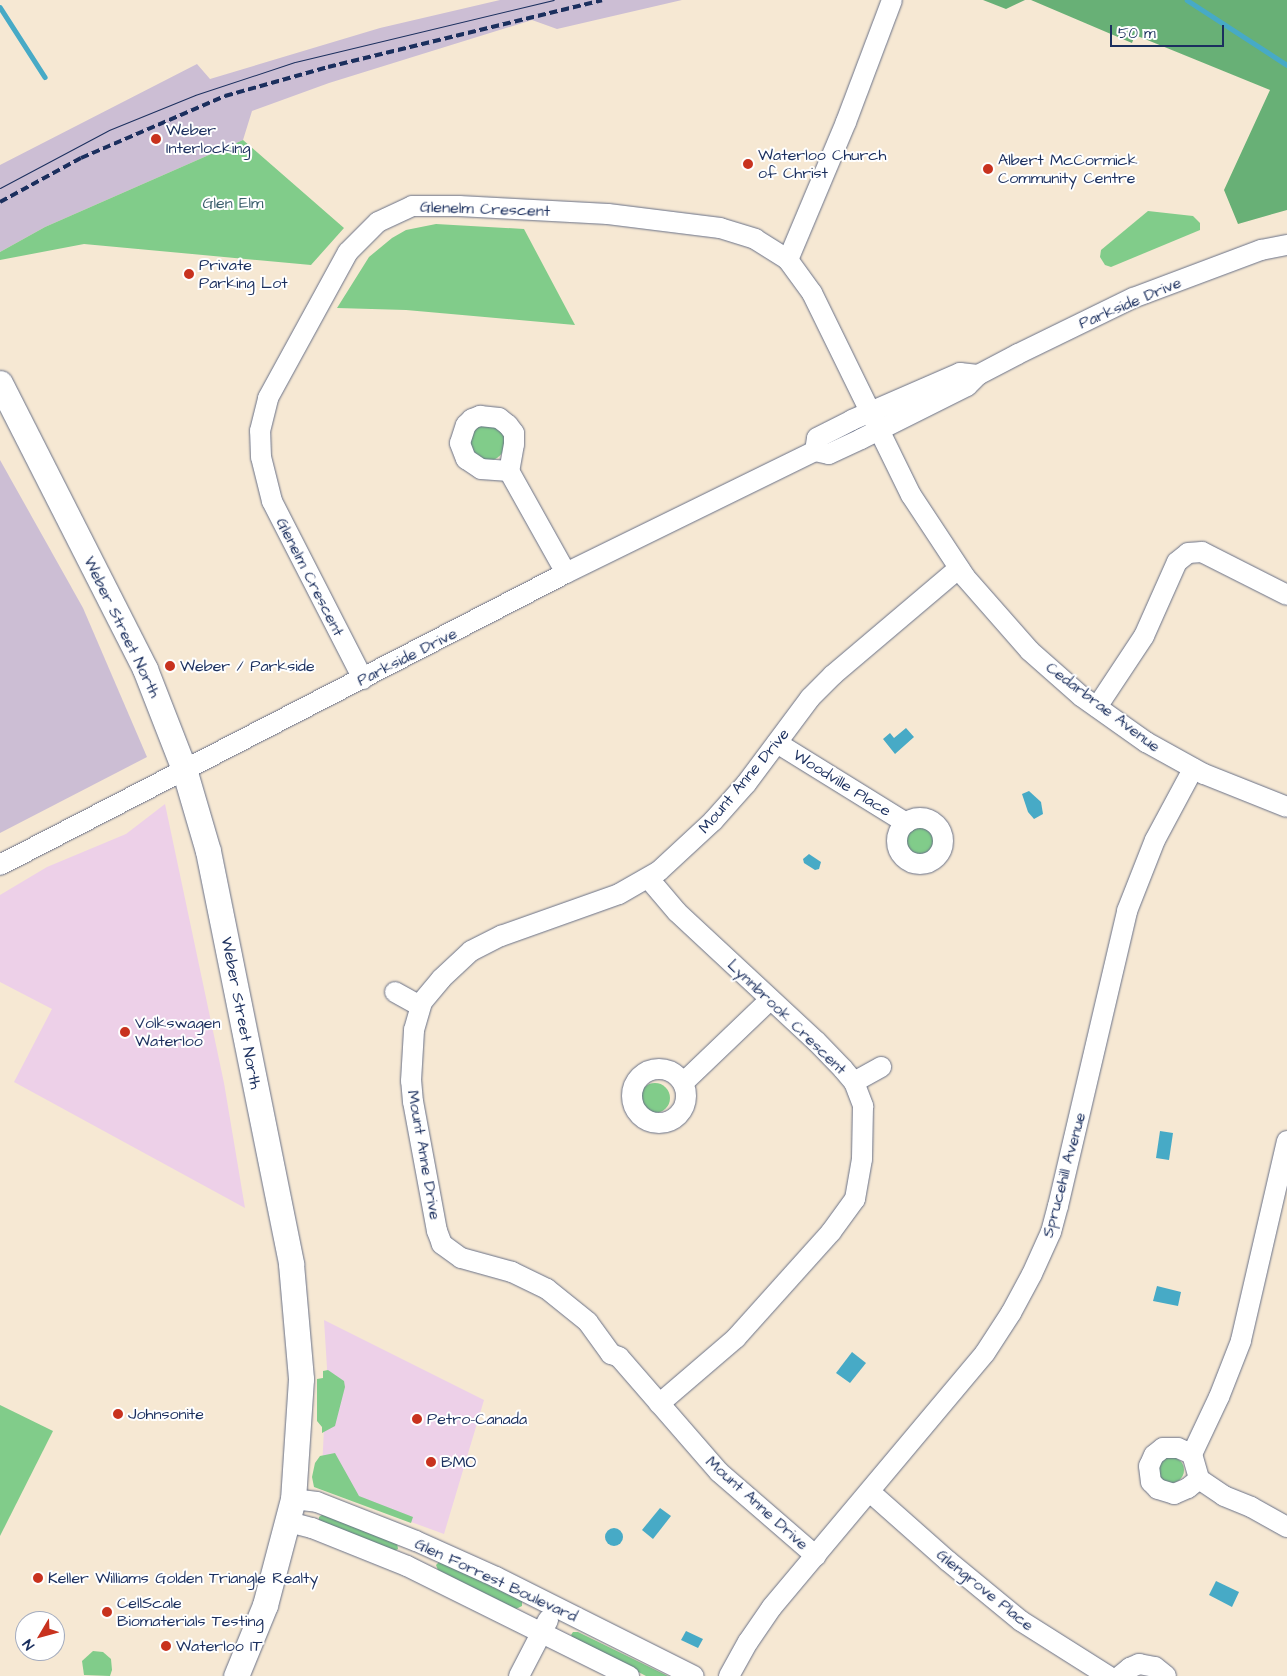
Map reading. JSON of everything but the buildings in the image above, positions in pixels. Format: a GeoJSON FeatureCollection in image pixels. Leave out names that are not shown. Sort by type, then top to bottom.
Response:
{"type":"FeatureCollection","features":[{"type":"Feature","properties":{"kind":"main road","name":"Weber Street North"},"geometry":{"type":"LineString","coordinates":[[0,383],[145,669],[184,770],[208,851],[291,1264],[301,1379],[291,1511],[263,1611],[236,1676]]}},
{"type":"Feature","properties":{"kind":"street"},"geometry":{"type":"LineString","coordinates":[[788,260],[846,122],[892,0]]}},
{"type":"Feature","properties":{"kind":"street","name":"Glenelm Crescent"},"geometry":{"type":"LineString","coordinates":[[362,680],[272,501],[261,459],[260,431],[268,398],[348,252],[378,222],[412,206],[459,206],[608,214],[720,228],[755,239],[788,260],[812,293],[874,422]]}},
{"type":"Feature","properties":{"kind":"street","name":"Parkside Drive"},"geometry":{"type":"LineString","coordinates":[[0,865],[566,574],[815,451],[829,454],[874,422],[967,386],[978,375],[1134,298],[1261,250],[1287,245]]}},
{"type":"Feature","properties":{"kind":"street","name":"Cedarbrae Avenue"},"geometry":{"type":"LineString","coordinates":[[874,422],[911,495],[958,568],[996,615],[1030,651],[1097,707],[1146,742],[1193,769],[1233,787],[1287,807]]}},
{"type":"Feature","properties":{"kind":"street"},"geometry":{"type":"LineString","coordinates":[[509,471],[566,574]]}},
{"type":"Feature","properties":{"kind":"street"},"geometry":{"type":"LineString","coordinates":[[1097,707],[1144,636],[1177,562],[1188,553],[1202,552],[1287,595]]}},
{"type":"Feature","properties":{"kind":"street","name":"Mount Anne Drive"},"geometry":{"type":"LineString","coordinates":[[816,1556],[719,1472],[619,1357],[611,1354],[588,1322],[553,1293],[512,1272],[461,1258],[442,1244],[437,1231],[413,1102],[411,1081],[414,1030],[420,1006],[441,979],[476,948],[501,936],[619,894],[649,878],[682,851],[713,822],[777,743],[810,698],[958,568]]}},
{"type":"Feature","properties":{"kind":"street","name":"Woodville Place"},"geometry":{"type":"LineString","coordinates":[[777,743],[906,823]]}},
{"type":"Feature","properties":{"kind":"street","name":"Sprucehill Avenue"},"geometry":{"type":"LineString","coordinates":[[729,1676],[757,1628],[984,1353],[1011,1313],[1051,1232],[1079,1123],[1126,911],[1155,840],[1193,769]]}},
{"type":"Feature","properties":{"kind":"street","name":"Lynnbrook Crescent"},"geometry":{"type":"LineString","coordinates":[[649,878],[677,912],[770,1000],[816,1040],[854,1082],[863,1106],[862,1159],[855,1198],[832,1232],[736,1338],[659,1404]]}},
{"type":"Feature","properties":{"kind":"street"},"geometry":{"type":"LineString","coordinates":[[395,992],[420,1006]]}},
{"type":"Feature","properties":{"kind":"street"},"geometry":{"type":"LineString","coordinates":[[683,1083],[770,1000]]}},
{"type":"Feature","properties":{"kind":"street"},"geometry":{"type":"LineString","coordinates":[[854,1082],[880,1067]]}},
{"type":"Feature","properties":{"kind":"street"},"geometry":{"type":"LineString","coordinates":[[1287,1141],[1241,1341],[1219,1397],[1192,1454],[1199,1479],[1224,1496],[1250,1507],[1287,1527]]}},
{"type":"Feature","properties":{"kind":"street"},"geometry":{"type":"LineString","coordinates":[[1192,1454],[1178,1448],[1163,1448],[1154,1455],[1149,1466],[1150,1482],[1158,1489],[1174,1494],[1188,1488],[1199,1479]]}},
{"type":"Feature","properties":{"kind":"street","name":"Glengrove Place"},"geometry":{"type":"LineString","coordinates":[[870,1492],[948,1561],[1021,1621],[1108,1676]]}},
{"type":"Feature","properties":{"kind":"street","name":"Glen Forrest Boulevard"},"geometry":{"type":"LineString","coordinates":[[291,1511],[317,1502],[416,1541],[496,1577],[694,1676]]}},
{"type":"Feature","properties":{"kind":"street","name":"Glen Forrest Boulevard"},"geometry":{"type":"LineString","coordinates":[[291,1511],[312,1528],[407,1566],[629,1676]]}},
{"type":"Feature","properties":{"kind":"street"},"geometry":{"type":"LineString","coordinates":[[519,1676],[554,1607]]}},
{"type":"Feature","properties":{"kind":"street"},"geometry":{"type":"LineString","coordinates":[[1120,1676],[1139,1664],[1155,1667],[1166,1676]]}},
{"type":"Feature","properties":{"kind":"shaded area"},"geometry":{"type":"Polygon","coordinates":[[[500,0],[682,0],[557,29],[532,20],[329,83],[252,111],[243,140],[45,227],[0,252],[0,165],[197,64],[210,79],[380,28],[500,0]]]}},
{"type":"Feature","properties":{"kind":"shaded area"},"geometry":{"type":"Polygon","coordinates":[[[0,460],[83,608],[147,757],[0,833],[0,460]]]}},
{"type":"Feature","properties":{"kind":"shaded area"},"geometry":{"type":"Polygon","coordinates":[[[165,804],[224,1083],[245,1208],[14,1082],[52,1009],[0,982],[0,895],[47,867],[126,834],[165,804]]]}},
{"type":"Feature","properties":{"kind":"shaded area"},"geometry":{"type":"Polygon","coordinates":[[[324,1320],[484,1400],[444,1534],[321,1489],[327,1368],[324,1320]]]}},
{"type":"Feature","properties":{"kind":"green space"},"geometry":{"type":"Polygon","coordinates":[[[983,0],[1025,0],[1006,9],[983,0]]]}},
{"type":"Feature","properties":{"kind":"green space"},"geometry":{"type":"Polygon","coordinates":[[[1031,0],[1287,0],[1287,210],[1238,224],[1224,190],[1270,90],[1135,35],[1132,43],[1031,0]]]}},
{"type":"Feature","properties":{"kind":"green space","name":"Glen Elm"},"geometry":{"type":"Polygon","coordinates":[[[243,140],[344,228],[311,265],[84,244],[0,260],[0,252],[45,227],[243,140]]]}},
{"type":"Feature","properties":{"kind":"green space"},"geometry":{"type":"Polygon","coordinates":[[[1148,211],[1193,216],[1200,223],[1200,230],[1111,267],[1105,265],[1100,257],[1101,250],[1148,211]]]}},
{"type":"Feature","properties":{"kind":"green space"},"geometry":{"type":"Polygon","coordinates":[[[436,224],[524,229],[575,325],[406,310],[337,308],[369,257],[392,238],[406,230],[436,224]]]}},
{"type":"Feature","properties":{"kind":"green space"},"geometry":{"type":"Polygon","coordinates":[[[487,425],[494,426],[500,430],[504,436],[504,450],[500,456],[494,460],[487,461],[480,460],[474,456],[470,450],[469,443],[470,436],[474,430],[480,426],[487,425]]]}},
{"type":"Feature","properties":{"kind":"green space"},"geometry":{"type":"Polygon","coordinates":[[[920,827],[931,831],[935,842],[931,853],[920,857],[909,853],[905,842],[909,831],[920,827]]]}},
{"type":"Feature","properties":{"kind":"green space"},"geometry":{"type":"Polygon","coordinates":[[[655,1083],[666,1087],[670,1098],[666,1109],[655,1113],[644,1109],[640,1098],[644,1087],[655,1083]]]}},
{"type":"Feature","properties":{"kind":"green space"},"geometry":{"type":"Polygon","coordinates":[[[328,1370],[344,1381],[345,1387],[335,1426],[322,1433],[322,1427],[317,1421],[317,1379],[323,1378],[323,1371],[328,1370]]]}},
{"type":"Feature","properties":{"kind":"green space"},"geometry":{"type":"Polygon","coordinates":[[[0,1405],[53,1431],[0,1536],[0,1405]]]}},
{"type":"Feature","properties":{"kind":"green space"},"geometry":{"type":"Polygon","coordinates":[[[335,1453],[359,1496],[413,1517],[411,1523],[314,1487],[312,1477],[315,1463],[320,1456],[335,1453]]]}},
{"type":"Feature","properties":{"kind":"green space"},"geometry":{"type":"Polygon","coordinates":[[[1171,1457],[1180,1461],[1184,1470],[1180,1479],[1171,1483],[1162,1479],[1158,1470],[1162,1461],[1171,1457]]]}},
{"type":"Feature","properties":{"kind":"green space"},"geometry":{"type":"Polygon","coordinates":[[[323,1514],[397,1543],[398,1549],[394,1551],[319,1522],[319,1517],[323,1514]]]}},
{"type":"Feature","properties":{"kind":"green space"},"geometry":{"type":"Polygon","coordinates":[[[440,1561],[522,1601],[522,1606],[516,1609],[438,1570],[436,1565],[440,1561]]]}},
{"type":"Feature","properties":{"kind":"green space"},"geometry":{"type":"Polygon","coordinates":[[[573,1632],[578,1632],[668,1676],[646,1676],[573,1638],[571,1635],[573,1632]]]}},
{"type":"Feature","properties":{"kind":"green space"},"geometry":{"type":"Polygon","coordinates":[[[93,1651],[103,1652],[111,1659],[112,1670],[110,1676],[84,1675],[82,1661],[93,1651]]]}},
{"type":"Feature","properties":{"kind":"water"},"geometry":{"type":"Polygon","coordinates":[[[906,728],[914,737],[895,754],[883,739],[890,733],[894,738],[906,728]]]}},
{"type":"Feature","properties":{"kind":"water"},"geometry":{"type":"Polygon","coordinates":[[[1029,791],[1041,802],[1043,814],[1034,819],[1028,812],[1022,794],[1029,791]]]}},
{"type":"Feature","properties":{"kind":"water"},"geometry":{"type":"Polygon","coordinates":[[[809,854],[821,862],[819,869],[815,870],[804,863],[803,859],[809,854]]]}},
{"type":"Feature","properties":{"kind":"water"},"geometry":{"type":"Polygon","coordinates":[[[1160,1131],[1173,1133],[1169,1160],[1156,1158],[1160,1131]]]}},
{"type":"Feature","properties":{"kind":"water"},"geometry":{"type":"Polygon","coordinates":[[[1157,1286],[1181,1292],[1178,1306],[1153,1301],[1157,1286]]]}},
{"type":"Feature","properties":{"kind":"water"},"geometry":{"type":"Polygon","coordinates":[[[852,1352],[866,1363],[850,1383],[836,1373],[852,1352]]]}},
{"type":"Feature","properties":{"kind":"water"},"geometry":{"type":"Polygon","coordinates":[[[660,1508],[671,1516],[653,1539],[642,1530],[660,1508]]]}},
{"type":"Feature","properties":{"kind":"water"},"geometry":{"type":"Polygon","coordinates":[[[614,1528],[620,1531],[623,1537],[620,1543],[614,1546],[608,1543],[605,1537],[608,1531],[614,1528]]]}},
{"type":"Feature","properties":{"kind":"water"},"geometry":{"type":"Polygon","coordinates":[[[1216,1581],[1239,1592],[1232,1607],[1209,1595],[1216,1581]]]}},
{"type":"Feature","properties":{"kind":"water"},"geometry":{"type":"Polygon","coordinates":[[[686,1631],[703,1639],[698,1648],[681,1640],[686,1631]]]}},
{"type":"Feature","properties":{"kind":"waterway"},"geometry":{"type":"LineString","coordinates":[[1187,0],[1287,65]]}},
{"type":"Feature","properties":{"kind":"waterway"},"geometry":{"type":"LineString","coordinates":[[0,7],[45,77]]}},
{"type":"Feature","properties":{"kind":"tram line"},"geometry":{"type":"LineString","coordinates":[[0,188],[109,130],[195,95],[295,62],[554,0]]}},
{"type":"Feature","properties":{"kind":"railway"},"geometry":{"type":"LineString","coordinates":[[0,202],[81,158],[225,96],[328,67],[602,0]]}},
{"type":"Feature","properties":{"kind":"place","name":"Weber Interlocking"},"geometry":{"type":"Point","coordinates":[156,139]}},
{"type":"Feature","properties":{"kind":"place","name":"Waterloo Church of Christ"},"geometry":{"type":"Point","coordinates":[748,164]}},
{"type":"Feature","properties":{"kind":"place","name":"Albert McCormick Community Centre"},"geometry":{"type":"Point","coordinates":[988,169]}},
{"type":"Feature","properties":{"kind":"place","name":"Private Parking Lot"},"geometry":{"type":"Point","coordinates":[189,274]}},
{"type":"Feature","properties":{"kind":"place","name":"Weber / Parkside"},"geometry":{"type":"Point","coordinates":[170,666]}},
{"type":"Feature","properties":{"kind":"place","name":"Volkswagen Waterloo"},"geometry":{"type":"Point","coordinates":[125,1032]}},
{"type":"Feature","properties":{"kind":"place","name":"Johnsonite"},"geometry":{"type":"Point","coordinates":[118,1414]}},
{"type":"Feature","properties":{"kind":"place","name":"Petro-Canada"},"geometry":{"type":"Point","coordinates":[417,1419]}},
{"type":"Feature","properties":{"kind":"place","name":"BMO"},"geometry":{"type":"Point","coordinates":[431,1462]}},
{"type":"Feature","properties":{"kind":"place","name":"Keller Williams Golden Triangle Realty"},"geometry":{"type":"Point","coordinates":[38,1578]}},
{"type":"Feature","properties":{"kind":"place","name":"CellScale Biomaterials Testing"},"geometry":{"type":"Point","coordinates":[107,1612]}},
{"type":"Feature","properties":{"kind":"place","name":"Waterloo IT"},"geometry":{"type":"Point","coordinates":[166,1646]}}]}
